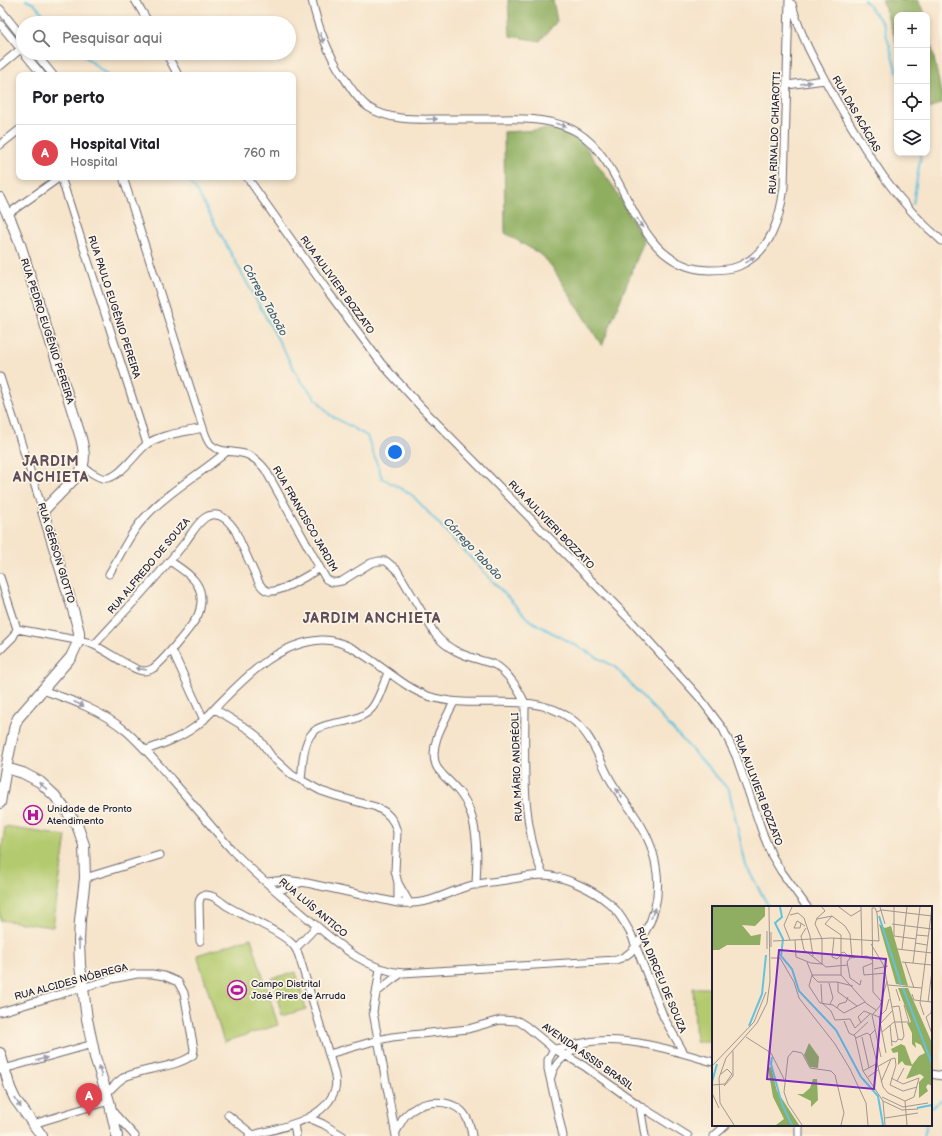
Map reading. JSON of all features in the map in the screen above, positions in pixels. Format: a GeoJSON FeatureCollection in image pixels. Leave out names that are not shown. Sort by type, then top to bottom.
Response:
{"type":"FeatureCollection","features":[{"type":"Feature","properties":{"kind":"street"},"geometry":{"type":"LineString","coordinates":[[135,0],[145,16]]}},
{"type":"Feature","properties":{"kind":"street","name":"RUA RINALDO CHIAROTTI"},"geometry":{"type":"LineString","coordinates":[[312,0],[320,32],[326,48],[353,91],[367,106],[379,113],[393,117],[412,119],[521,118],[544,120],[577,132],[588,140],[600,153],[640,222],[649,236],[662,251],[681,264],[700,270],[719,270],[737,267],[750,261],[761,251],[770,238],[777,223],[782,207],[784,187],[790,0]]}},
{"type":"Feature","properties":{"kind":"street","name":"RUA DAS ACÁCIAS"},"geometry":{"type":"LineString","coordinates":[[790,0],[802,36],[863,147],[889,186],[908,209],[942,241]]}},
{"type":"Feature","properties":{"kind":"street"},"geometry":{"type":"LineString","coordinates":[[0,9],[16,29]]}},
{"type":"Feature","properties":{"kind":"street"},"geometry":{"type":"LineString","coordinates":[[0,24],[16,43]]}},
{"type":"Feature","properties":{"kind":"street"},"geometry":{"type":"LineString","coordinates":[[0,66],[16,54]]}},
{"type":"Feature","properties":{"kind":"street"},"geometry":{"type":"LineString","coordinates":[[30,60],[40,72]]}},
{"type":"Feature","properties":{"kind":"street"},"geometry":{"type":"LineString","coordinates":[[41,60],[51,72]]}},
{"type":"Feature","properties":{"kind":"street"},"geometry":{"type":"LineString","coordinates":[[170,60],[176,72]]}},
{"type":"Feature","properties":{"kind":"street"},"geometry":{"type":"LineString","coordinates":[[787,85],[825,80]]}},
{"type":"Feature","properties":{"kind":"street"},"geometry":{"type":"LineString","coordinates":[[0,145],[16,132]]}},
{"type":"Feature","properties":{"kind":"street"},"geometry":{"type":"LineString","coordinates":[[8,214],[57,180]]}},
{"type":"Feature","properties":{"kind":"street","name":"RUA PAULO EUGÊNIO PEREIRA"},"geometry":{"type":"LineString","coordinates":[[62,180],[147,444]]}},
{"type":"Feature","properties":{"kind":"street","name":"RUA FRANCISCO JARDIM"},"geometry":{"type":"LineString","coordinates":[[124,180],[208,440],[218,449],[226,452],[247,455],[260,463],[265,469],[326,579],[331,582],[342,581],[371,563],[386,561],[397,570],[440,642],[458,653],[497,666],[505,672],[512,681],[525,703]]}},
{"type":"Feature","properties":{"kind":"street","name":"RUA AULIVIERI BOZZATO"},"geometry":{"type":"LineString","coordinates":[[249,180],[329,293],[381,363],[433,419],[631,621],[699,697],[723,729],[736,756],[772,856],[806,906]]}},
{"type":"Feature","properties":{"kind":"street","name":"RUA PEDRO EUGÊNIO PEREIRA"},"geometry":{"type":"LineString","coordinates":[[0,198],[20,244],[81,438],[84,458],[83,467]]}},
{"type":"Feature","properties":{"kind":"street","name":"RUA GÉRSON GIOTTO"},"geometry":{"type":"LineString","coordinates":[[0,377],[74,613],[79,640]]}},
{"type":"Feature","properties":{"kind":"street"},"geometry":{"type":"LineString","coordinates":[[43,511],[76,478],[83,467],[102,478],[112,477],[147,444],[161,437],[203,428]]}},
{"type":"Feature","properties":{"kind":"street"},"geometry":{"type":"LineString","coordinates":[[109,574],[130,538],[146,515],[158,504],[226,452]]}},
{"type":"Feature","properties":{"kind":"street","name":"RUA ALFREDO DE SOUZA"},"geometry":{"type":"LineString","coordinates":[[95,644],[170,561],[203,519],[208,516],[221,516],[230,523],[235,530],[259,583],[267,591],[278,590],[320,568]]}},
{"type":"Feature","properties":{"kind":"street"},"geometry":{"type":"LineString","coordinates":[[17,629],[95,644],[133,668],[142,671],[153,668],[172,650],[197,616],[201,601],[201,592],[197,584],[170,561]]}},
{"type":"Feature","properties":{"kind":"street"},"geometry":{"type":"LineString","coordinates":[[0,577],[17,629],[13,637],[0,650]]}},
{"type":"Feature","properties":{"kind":"street"},"geometry":{"type":"LineString","coordinates":[[0,803],[15,724],[18,718],[73,653],[79,640]]}},
{"type":"Feature","properties":{"kind":"street"},"geometry":{"type":"LineString","coordinates":[[146,750],[185,734],[204,720],[250,674],[268,660],[279,653],[305,642],[330,640],[340,642],[349,646],[414,690],[428,696],[454,702],[477,704],[525,703],[545,705],[570,718],[579,725],[594,746],[617,791],[644,831],[656,866],[657,894],[654,913],[648,927],[635,948]]}},
{"type":"Feature","properties":{"kind":"street"},"geometry":{"type":"LineString","coordinates":[[172,650],[204,720]]}},
{"type":"Feature","properties":{"kind":"street"},"geometry":{"type":"LineString","coordinates":[[301,780],[306,748],[311,735],[317,729],[360,717],[370,711],[376,703],[388,673]]}},
{"type":"Feature","properties":{"kind":"street","name":"RUA LUÍS ANTICO"},"geometry":{"type":"LineString","coordinates":[[42,690],[78,703],[126,731],[146,750],[233,850],[266,882],[317,926],[364,962],[380,970],[403,973],[616,960],[624,958],[635,948]]}},
{"type":"Feature","properties":{"kind":"street"},"geometry":{"type":"LineString","coordinates":[[454,702],[438,736],[434,749],[434,758],[437,767],[461,795],[469,809],[475,833],[477,854],[476,885]]}},
{"type":"Feature","properties":{"kind":"street","name":"RUA MÁRIO ANDRÉOLI"},"geometry":{"type":"LineString","coordinates":[[525,703],[525,780],[528,821],[534,853],[543,875]]}},
{"type":"Feature","properties":{"kind":"street"},"geometry":{"type":"LineString","coordinates":[[215,709],[253,733],[281,766],[301,780],[321,791],[376,807],[390,817],[397,832],[395,871],[398,883],[398,903]]}},
{"type":"Feature","properties":{"kind":"street"},"geometry":{"type":"LineString","coordinates":[[6,768],[23,773],[40,782],[55,796],[77,826],[84,845],[85,878],[79,941],[83,988],[93,1044],[117,1136]]}},
{"type":"Feature","properties":{"kind":"street"},"geometry":{"type":"LineString","coordinates":[[85,878],[160,855]]}},
{"type":"Feature","properties":{"kind":"street","name":"RUA DIRCEU DE SOUZA"},"geometry":{"type":"LineString","coordinates":[[266,882],[286,880],[398,903],[410,904],[428,902],[466,887],[543,875],[553,876],[592,891],[610,904],[625,922],[664,1018],[684,1053]]}},
{"type":"Feature","properties":{"kind":"street","name":"RUA DIRCEU DE SOUZA"},"geometry":{"type":"LineString","coordinates":[[277,891],[285,887],[302,883]]}},
{"type":"Feature","properties":{"kind":"street"},"geometry":{"type":"LineString","coordinates":[[398,883],[410,904]]}},
{"type":"Feature","properties":{"kind":"street"},"geometry":{"type":"LineString","coordinates":[[200,941],[199,903],[200,898],[207,894],[281,935],[296,948],[336,1080],[335,1089],[326,1104],[309,1118],[294,1124],[251,1135],[228,1115]]}},
{"type":"Feature","properties":{"kind":"street"},"geometry":{"type":"LineString","coordinates":[[296,948],[317,926]]}},
{"type":"Feature","properties":{"kind":"street"},"geometry":{"type":"LineString","coordinates":[[380,970],[373,1012],[396,1134]]}},
{"type":"Feature","properties":{"kind":"street"},"geometry":{"type":"LineString","coordinates":[[377,992],[403,973]]}},
{"type":"Feature","properties":{"kind":"street","name":"RUA ALCIDES NÓBREGA"},"geometry":{"type":"LineString","coordinates":[[0,1012],[112,979],[137,974],[152,974],[171,978],[178,982],[184,993],[194,1049],[193,1055],[182,1061],[146,1070],[124,1078],[109,1102]]}},
{"type":"Feature","properties":{"kind":"street","name":"AVENIDA ASSIS BRASIL"},"geometry":{"type":"LineString","coordinates":[[329,1054],[378,1040],[468,1029],[496,1021],[518,1021],[554,1048],[584,1066],[640,1106],[688,1136]]}},
{"type":"Feature","properties":{"kind":"street"},"geometry":{"type":"LineString","coordinates":[[563,1136],[548,1066],[548,1060],[554,1048],[596,1041],[633,1042],[653,1045],[712,1062]]}},
{"type":"Feature","properties":{"kind":"street"},"geometry":{"type":"LineString","coordinates":[[2,1070],[93,1044]]}},
{"type":"Feature","properties":{"kind":"street"},"geometry":{"type":"LineString","coordinates":[[550,1081],[556,1064],[584,1044]]}},
{"type":"Feature","properties":{"kind":"street"},"geometry":{"type":"LineString","coordinates":[[0,1053],[2,1070],[15,1099],[42,1136]]}},
{"type":"Feature","properties":{"kind":"street"},"geometry":{"type":"LineString","coordinates":[[932,1074],[942,1076]]}},
{"type":"Feature","properties":{"kind":"street"},"geometry":{"type":"LineString","coordinates":[[33,1124],[109,1102]]}},
{"type":"Feature","properties":{"kind":"street"},"geometry":{"type":"LineString","coordinates":[[109,1102],[135,1136]]}},
{"type":"Feature","properties":{"kind":"street"},"geometry":{"type":"LineString","coordinates":[[396,1134],[405,1116],[430,1103],[441,1103],[450,1104],[460,1109],[467,1118],[472,1136]]}},
{"type":"Feature","properties":{"kind":"street"},"geometry":{"type":"LineString","coordinates":[[640,1106],[645,1136]]}},
{"type":"Feature","properties":{"kind":"street"},"geometry":{"type":"LineString","coordinates":[[309,1118],[323,1124],[343,1136]]}},
{"type":"Feature","properties":{"kind":"street"},"geometry":{"type":"LineString","coordinates":[[294,1124],[296,1136]]}},
{"type":"Feature","properties":{"kind":"street"},"geometry":{"type":"LineString","coordinates":[[714,1136],[725,1126]]}},
{"type":"Feature","properties":{"kind":"green space"},"geometry":{"type":"Polygon","coordinates":[[[508,0],[553,0],[557,21],[540,41],[510,36],[508,0]]]}},
{"type":"Feature","properties":{"kind":"green space"},"geometry":{"type":"Polygon","coordinates":[[[882,0],[917,0],[924,12],[894,12],[894,35],[882,0]]]}},
{"type":"Feature","properties":{"kind":"green space"},"geometry":{"type":"Polygon","coordinates":[[[930,39],[942,97],[942,103],[930,109],[930,39]]]}},
{"type":"Feature","properties":{"kind":"green space"},"geometry":{"type":"Polygon","coordinates":[[[552,129],[579,138],[615,189],[644,241],[602,346],[552,267],[543,256],[505,233],[504,132],[552,129]]]}},
{"type":"Feature","properties":{"kind":"green space"},"geometry":{"type":"Polygon","coordinates":[[[5,827],[66,836],[53,927],[0,920],[0,862],[5,827]]]}},
{"type":"Feature","properties":{"kind":"green space","name":"Campo Distrital José Pires de Arruda"},"geometry":{"type":"Polygon","coordinates":[[[251,938],[278,1025],[224,1042],[197,955],[251,938]]]}},
{"type":"Feature","properties":{"kind":"green space"},"geometry":{"type":"Polygon","coordinates":[[[296,972],[306,1009],[282,1016],[272,978],[296,972]]]}},
{"type":"Feature","properties":{"kind":"green space"},"geometry":{"type":"Polygon","coordinates":[[[693,988],[712,988],[712,1042],[696,1042],[693,988]]]}},
{"type":"Feature","properties":{"kind":"waterway","name":"Córrego Taboão"},"geometry":{"type":"LineString","coordinates":[[26,0],[34,4],[45,16]]}},
{"type":"Feature","properties":{"kind":"waterway"},"geometry":{"type":"LineString","coordinates":[[864,0],[883,23],[894,62]]}},
{"type":"Feature","properties":{"kind":"waterway","name":"Córrego Taboão"},"geometry":{"type":"LineString","coordinates":[[89,60],[103,72]]}},
{"type":"Feature","properties":{"kind":"waterway"},"geometry":{"type":"LineString","coordinates":[[913,204],[921,156]]}},
{"type":"Feature","properties":{"kind":"waterway","name":"Córrego Taboão"},"geometry":{"type":"LineString","coordinates":[[189,180],[198,193],[300,380],[330,415],[367,436],[382,478],[412,495],[529,620],[615,667],[729,790],[746,866],[768,906]]}},
{"type":"Feature","properties":{"kind":"waterway"},"geometry":{"type":"LineString","coordinates":[[932,1107],[942,1100]]}},
{"type":"Feature","properties":{"kind":"waterway","name":"Córrego Taboão"},"geometry":{"type":"LineString","coordinates":[[923,1136],[926,1126]]}},
{"type":"Feature","properties":{"kind":"place","name":"Unidade de Pronto Atendimento"},"geometry":{"type":"Point","coordinates":[33,815]}},
{"type":"Feature","properties":{"kind":"place","name":"Campo Distrital José Pires de Arruda"},"geometry":{"type":"Point","coordinates":[237,990]}},
{"type":"Feature","properties":{"kind":"place","name":"Hospital Vital"},"geometry":{"type":"Point","coordinates":[89,1116]}},
{"type":"Feature","properties":{"kind":"district","name":"JARDIM ANCHIETA"},"geometry":{"type":"Point","coordinates":[51,470]}},
{"type":"Feature","properties":{"kind":"district","name":"JARDIM ANCHIETA"},"geometry":{"type":"Point","coordinates":[372,618]}}]}
